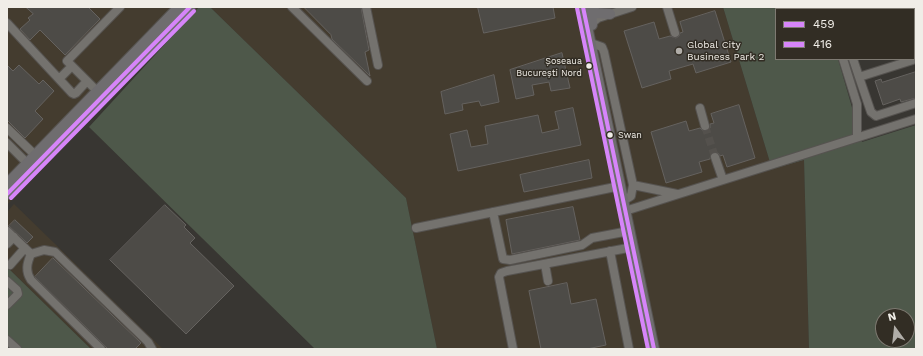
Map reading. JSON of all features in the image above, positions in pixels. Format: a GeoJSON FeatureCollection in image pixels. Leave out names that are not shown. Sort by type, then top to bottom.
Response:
{"type":"FeatureCollection","features":[{"type":"Feature","properties":{"kind":"main road"},"geometry":{"type":"LineString","coordinates":[[7,184],[179,7]]}},
{"type":"Feature","properties":{"kind":"main road"},"geometry":{"type":"LineString","coordinates":[[7,194],[190,7]]}},
{"type":"Feature","properties":{"kind":"main road"},"geometry":{"type":"LineString","coordinates":[[589,8],[600,14],[610,14]]}},
{"type":"Feature","properties":{"kind":"main road"},"geometry":{"type":"LineString","coordinates":[[589,8],[591,44],[654,349]]}},
{"type":"Feature","properties":{"kind":"street"},"geometry":{"type":"LineString","coordinates":[[97,91],[67,61],[120,7]]}},
{"type":"Feature","properties":{"kind":"street"},"geometry":{"type":"LineString","coordinates":[[292,7],[366,81]]}},
{"type":"Feature","properties":{"kind":"street"},"geometry":{"type":"LineString","coordinates":[[366,7],[378,64]]}},
{"type":"Feature","properties":{"kind":"street"},"geometry":{"type":"LineString","coordinates":[[590,26],[598,18],[632,7]]}},
{"type":"Feature","properties":{"kind":"street"},"geometry":{"type":"LineString","coordinates":[[667,7],[675,33]]}},
{"type":"Feature","properties":{"kind":"street"},"geometry":{"type":"LineString","coordinates":[[7,24],[74,94],[87,81]]}},
{"type":"Feature","properties":{"kind":"street"},"geometry":{"type":"LineString","coordinates":[[591,44],[602,47],[604,52],[633,185],[631,196],[624,206]]}},
{"type":"Feature","properties":{"kind":"street"},"geometry":{"type":"LineString","coordinates":[[843,60],[857,104],[857,137]]}},
{"type":"Feature","properties":{"kind":"street"},"geometry":{"type":"LineString","coordinates":[[853,60],[873,115],[876,116],[916,103]]}},
{"type":"Feature","properties":{"kind":"street"},"geometry":{"type":"LineString","coordinates":[[859,77],[913,60]]}},
{"type":"Feature","properties":{"kind":"street"},"geometry":{"type":"LineString","coordinates":[[59,79],[72,66]]}},
{"type":"Feature","properties":{"kind":"street"},"geometry":{"type":"LineString","coordinates":[[700,108],[705,126]]}},
{"type":"Feature","properties":{"kind":"street"},"geometry":{"type":"LineString","coordinates":[[624,206],[678,194],[916,119]]}},
{"type":"Feature","properties":{"kind":"street"},"geometry":{"type":"LineString","coordinates":[[7,128],[35,155]]}},
{"type":"Feature","properties":{"kind":"street"},"geometry":{"type":"LineString","coordinates":[[7,143],[27,162]]}},
{"type":"Feature","properties":{"kind":"street"},"geometry":{"type":"LineString","coordinates":[[715,157],[723,180]]}},
{"type":"Feature","properties":{"kind":"street"},"geometry":{"type":"LineString","coordinates":[[633,185],[678,194]]}},
{"type":"Feature","properties":{"kind":"street"},"geometry":{"type":"LineString","coordinates":[[416,228],[620,186]]}},
{"type":"Feature","properties":{"kind":"street"},"geometry":{"type":"LineString","coordinates":[[493,212],[503,259],[510,260],[582,245],[592,238],[629,230]]}},
{"type":"Feature","properties":{"kind":"street"},"geometry":{"type":"LineString","coordinates":[[7,231],[28,251],[28,274],[31,280],[101,349]]}},
{"type":"Feature","properties":{"kind":"street"},"geometry":{"type":"LineString","coordinates":[[7,244],[14,237]]}},
{"type":"Feature","properties":{"kind":"street"},"geometry":{"type":"LineString","coordinates":[[513,349],[500,275],[507,271],[633,246]]}},
{"type":"Feature","properties":{"kind":"street"},"geometry":{"type":"LineString","coordinates":[[10,265],[28,251],[44,250],[55,252],[148,342],[152,349]]}},
{"type":"Feature","properties":{"kind":"street"},"geometry":{"type":"LineString","coordinates":[[610,251],[629,349]]}},
{"type":"Feature","properties":{"kind":"street"},"geometry":{"type":"LineString","coordinates":[[545,264],[548,281]]}},
{"type":"Feature","properties":{"kind":"street"},"geometry":{"type":"LineString","coordinates":[[7,281],[17,290],[18,294],[7,305]]}},
{"type":"Feature","properties":{"kind":"street"},"geometry":{"type":"LineString","coordinates":[[7,340],[17,349]]}},
{"type":"Feature","properties":{"kind":"shaded area"},"geometry":{"type":"Polygon","coordinates":[[[7,7],[199,7],[7,205],[7,7]]]}},
{"type":"Feature","properties":{"kind":"shaded area"},"geometry":{"type":"Polygon","coordinates":[[[210,7],[723,7],[772,169],[804,160],[809,349],[437,349],[406,198],[210,7]]]}},
{"type":"Feature","properties":{"kind":"shaded area"},"geometry":{"type":"Polygon","coordinates":[[[14,204],[163,349],[91,349],[7,267],[7,212],[14,204]]]}},
{"type":"Feature","properties":{"kind":"green space"},"geometry":{"type":"Polygon","coordinates":[[[199,7],[210,7],[406,198],[437,349],[315,349],[89,127],[199,7]]]}},
{"type":"Feature","properties":{"kind":"green space"},"geometry":{"type":"Polygon","coordinates":[[[723,7],[822,7],[775,8],[775,60],[838,60],[862,142],[916,125],[916,349],[809,349],[804,160],[772,169],[723,7]]]}},
{"type":"Feature","properties":{"kind":"green space"},"geometry":{"type":"Polygon","coordinates":[[[7,267],[91,349],[7,349],[7,267]]]}},
{"type":"Feature","properties":{"kind":"building"},"geometry":{"type":"Polygon","coordinates":[[[26,7],[88,7],[100,19],[65,55],[40,30],[30,40],[20,29],[30,20],[28,18],[33,14],[26,7]]]}},
{"type":"Feature","properties":{"kind":"building"},"geometry":{"type":"Polygon","coordinates":[[[304,7],[361,7],[369,50],[365,52],[370,76],[332,39],[331,35],[304,7]]]}},
{"type":"Feature","properties":{"kind":"building"},"geometry":{"type":"Polygon","coordinates":[[[478,7],[553,7],[555,18],[484,33],[478,7]]]}},
{"type":"Feature","properties":{"kind":"building","name":"Global City Business Park 2"},"geometry":{"type":"Polygon","coordinates":[[[715,11],[731,62],[696,73],[693,64],[669,71],[671,79],[642,88],[624,31],[654,22],[659,39],[670,36],[676,38],[683,32],[680,22],[715,11]]]}},
{"type":"Feature","properties":{"kind":"building"},"geometry":{"type":"Polygon","coordinates":[[[562,53],[570,88],[551,91],[549,82],[532,85],[534,95],[516,99],[510,70],[562,53]]]}},
{"type":"Feature","properties":{"kind":"building"},"geometry":{"type":"Polygon","coordinates":[[[7,65],[13,71],[19,65],[39,84],[43,80],[54,91],[35,111],[43,119],[25,138],[7,120],[7,65]]]}},
{"type":"Feature","properties":{"kind":"building"},"geometry":{"type":"Polygon","coordinates":[[[916,72],[916,98],[901,102],[900,99],[883,105],[875,81],[881,79],[882,82],[916,72]]]}},
{"type":"Feature","properties":{"kind":"building"},"geometry":{"type":"Polygon","coordinates":[[[494,75],[499,102],[481,106],[479,101],[462,104],[463,110],[445,114],[441,92],[494,75]]]}},
{"type":"Feature","properties":{"kind":"building"},"geometry":{"type":"Polygon","coordinates":[[[739,105],[755,158],[727,167],[723,155],[720,156],[718,153],[714,152],[711,154],[710,159],[699,162],[702,172],[666,183],[651,132],[686,121],[689,131],[700,128],[703,131],[707,131],[710,128],[710,124],[714,123],[711,114],[739,105]]]}},
{"type":"Feature","properties":{"kind":"building"},"geometry":{"type":"Polygon","coordinates":[[[573,108],[581,145],[458,171],[450,134],[467,130],[471,147],[488,144],[485,126],[538,115],[542,133],[559,129],[555,112],[573,108]]]}},
{"type":"Feature","properties":{"kind":"building"},"geometry":{"type":"Polygon","coordinates":[[[589,160],[592,178],[524,192],[520,175],[589,160]]]}},
{"type":"Feature","properties":{"kind":"building"},"geometry":{"type":"Polygon","coordinates":[[[165,205],[186,225],[184,227],[195,238],[190,243],[234,286],[186,334],[110,260],[165,205]]]}},
{"type":"Feature","properties":{"kind":"building"},"geometry":{"type":"Polygon","coordinates":[[[573,207],[580,240],[512,254],[506,220],[573,207]]]}},
{"type":"Feature","properties":{"kind":"building"},"geometry":{"type":"Polygon","coordinates":[[[15,220],[33,237],[27,243],[9,226],[15,220]]]}},
{"type":"Feature","properties":{"kind":"building"},"geometry":{"type":"Polygon","coordinates":[[[53,258],[141,343],[135,349],[108,349],[35,277],[53,258]]]}},
{"type":"Feature","properties":{"kind":"building"},"geometry":{"type":"Polygon","coordinates":[[[567,283],[571,304],[596,299],[606,345],[587,349],[541,349],[529,291],[567,283]]]}},
{"type":"Feature","properties":{"kind":"tunnel"},"geometry":{"type":"LineString","coordinates":[[705,126],[715,157]]}},
{"type":"Feature","properties":{"kind":"transit line","name":"459"},"geometry":{"type":"LineString","coordinates":[[7,194],[190,7]]}},
{"type":"Feature","properties":{"kind":"transit line","name":"459"},"geometry":{"type":"LineString","coordinates":[[583,7],[654,349]]}},
{"type":"Feature","properties":{"kind":"transit line","name":"416"},"geometry":{"type":"LineString","coordinates":[[577,8],[648,349]]}},
{"type":"Feature","properties":{"kind":"transit line","name":"416"},"geometry":{"type":"LineString","coordinates":[[11,198],[194,11]]}},
{"type":"Feature","properties":{"kind":"place","name":"Global City Business Park 2"},"geometry":{"type":"Point","coordinates":[679,51]}},
{"type":"Feature","properties":{"kind":"place","name":"Șoseaua București Nord"},"geometry":{"type":"Point","coordinates":[589,66]}},
{"type":"Feature","properties":{"kind":"place","name":"Swan"},"geometry":{"type":"Point","coordinates":[610,135]}}]}
